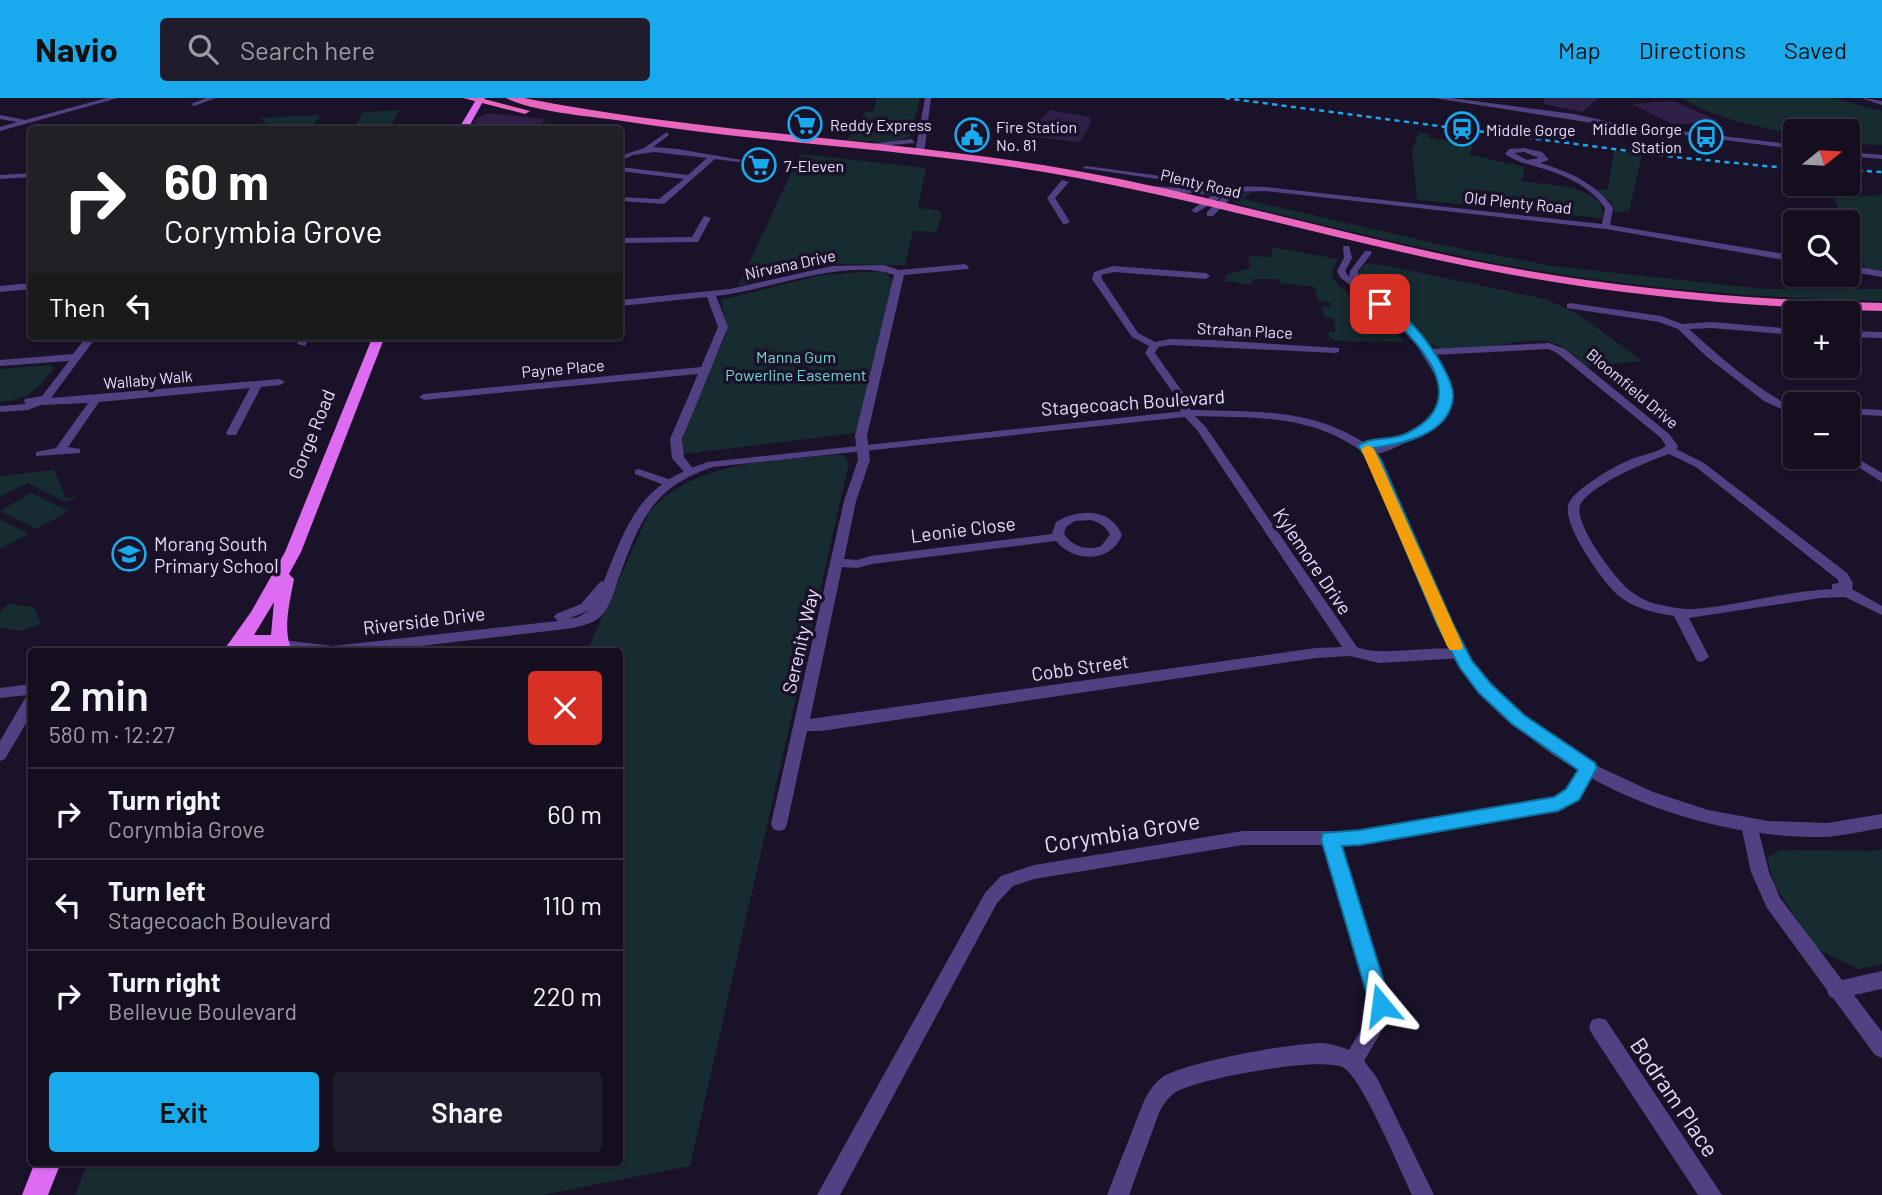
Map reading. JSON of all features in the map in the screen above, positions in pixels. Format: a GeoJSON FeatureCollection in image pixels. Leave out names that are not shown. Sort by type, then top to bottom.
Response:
{"type":"FeatureCollection","features":[{"type":"Feature","properties":{"kind":"highway","name":"Plenty Road"},"geometry":{"type":"LineString","coordinates":[[510,98],[632,121],[1041,168],[1141,187],[1493,268],[1590,284],[1720,299],[1882,307]]}},
{"type":"Feature","properties":{"kind":"highway","name":"Plenty Road"},"geometry":{"type":"LineString","coordinates":[[474,99],[604,126]]}},
{"type":"Feature","properties":{"kind":"highway","name":"Plenty Road"},"geometry":{"type":"LineString","coordinates":[[623,128],[912,153],[1065,182],[1196,211],[1213,203],[1346,248],[1549,290],[1672,306],[1783,316]]}},
{"type":"Feature","properties":{"kind":"highway"},"geometry":{"type":"LineString","coordinates":[[1340,234],[1364,246],[1368,253]]}},
{"type":"Feature","properties":{"kind":"highway"},"geometry":{"type":"LineString","coordinates":[[1860,319],[1882,320]]}},
{"type":"Feature","properties":{"kind":"main road"},"geometry":{"type":"LineString","coordinates":[[463,126],[474,99]]}},
{"type":"Feature","properties":{"kind":"main road","name":"Gorge Road"},"geometry":{"type":"LineString","coordinates":[[232,648],[258,615],[293,552],[377,340]]}},
{"type":"Feature","properties":{"kind":"main road","name":"Gorge Road"},"geometry":{"type":"LineString","coordinates":[[281,646],[282,598],[293,552]]}},
{"type":"Feature","properties":{"kind":"main road"},"geometry":{"type":"LineString","coordinates":[[234,648],[265,639],[281,646]]}},
{"type":"Feature","properties":{"kind":"main road"},"geometry":{"type":"LineString","coordinates":[[35,1195],[46,1166]]}},
{"type":"Feature","properties":{"kind":"street"},"geometry":{"type":"LineString","coordinates":[[0,130],[115,98]]}},
{"type":"Feature","properties":{"kind":"street"},"geometry":{"type":"LineString","coordinates":[[194,104],[213,98]]}},
{"type":"Feature","properties":{"kind":"street"},"geometry":{"type":"LineString","coordinates":[[912,153],[924,134],[923,123],[928,98]]}},
{"type":"Feature","properties":{"kind":"street"},"geometry":{"type":"LineString","coordinates":[[1437,98],[1578,117]]}},
{"type":"Feature","properties":{"kind":"street"},"geometry":{"type":"LineString","coordinates":[[1866,98],[1882,103]]}},
{"type":"Feature","properties":{"kind":"street"},"geometry":{"type":"LineString","coordinates":[[1494,106],[1540,110],[1783,145]]}},
{"type":"Feature","properties":{"kind":"street"},"geometry":{"type":"LineString","coordinates":[[0,117],[26,122]]}},
{"type":"Feature","properties":{"kind":"street"},"geometry":{"type":"LineString","coordinates":[[912,153],[915,131],[923,123]]}},
{"type":"Feature","properties":{"kind":"street"},"geometry":{"type":"LineString","coordinates":[[647,148],[667,134]]}},
{"type":"Feature","properties":{"kind":"street"},"geometry":{"type":"LineString","coordinates":[[623,157],[633,151],[647,148],[738,160]]}},
{"type":"Feature","properties":{"kind":"street"},"geometry":{"type":"LineString","coordinates":[[1569,176],[1513,159],[1508,154],[1522,150],[1543,156],[1606,202],[1609,212],[1606,227]]}},
{"type":"Feature","properties":{"kind":"street"},"geometry":{"type":"LineString","coordinates":[[1860,155],[1882,157]]}},
{"type":"Feature","properties":{"kind":"street"},"geometry":{"type":"LineString","coordinates":[[1527,162],[1541,162],[1545,160],[1543,156]]}},
{"type":"Feature","properties":{"kind":"street"},"geometry":{"type":"LineString","coordinates":[[623,199],[662,202],[713,158]]}},
{"type":"Feature","properties":{"kind":"street","name":"Old Plenty Road"},"geometry":{"type":"LineString","coordinates":[[1086,168],[1223,184],[1233,189],[1265,189],[1606,227],[1783,257]]}},
{"type":"Feature","properties":{"kind":"street"},"geometry":{"type":"LineString","coordinates":[[623,169],[690,177]]}},
{"type":"Feature","properties":{"kind":"street"},"geometry":{"type":"LineString","coordinates":[[0,177],[28,175]]}},
{"type":"Feature","properties":{"kind":"street"},"geometry":{"type":"LineString","coordinates":[[1065,182],[1051,198],[1066,222]]}},
{"type":"Feature","properties":{"kind":"street"},"geometry":{"type":"LineString","coordinates":[[1213,203],[1231,194],[1233,189]]}},
{"type":"Feature","properties":{"kind":"street"},"geometry":{"type":"LineString","coordinates":[[623,242],[695,240],[708,218]]}},
{"type":"Feature","properties":{"kind":"street"},"geometry":{"type":"LineString","coordinates":[[1346,248],[1348,258],[1341,274],[1406,323],[1443,380],[1447,397],[1445,406],[1432,424],[1405,439],[1368,449],[1457,649],[1476,678],[1530,729],[1588,768],[1648,796],[1684,809],[1749,825],[1827,830],[1882,821]]}},
{"type":"Feature","properties":{"kind":"street"},"geometry":{"type":"LineString","coordinates":[[1353,285],[1354,271],[1368,253]]}},
{"type":"Feature","properties":{"kind":"street","name":"Nirvana Drive"},"geometry":{"type":"LineString","coordinates":[[623,303],[711,295],[832,268],[885,268],[898,273],[965,267]]}},
{"type":"Feature","properties":{"kind":"street"},"geometry":{"type":"LineString","coordinates":[[1191,414],[1150,353],[1154,345],[1135,335],[1097,279],[1097,274],[1113,269],[1206,276]]}},
{"type":"Feature","properties":{"kind":"street"},"geometry":{"type":"LineString","coordinates":[[1860,270],[1882,274]]}},
{"type":"Feature","properties":{"kind":"street","name":"Serenity Way"},"geometry":{"type":"LineString","coordinates":[[779,824],[859,468],[862,435],[900,277],[898,273]]}},
{"type":"Feature","properties":{"kind":"street"},"geometry":{"type":"LineString","coordinates":[[0,289],[28,286]]}},
{"type":"Feature","properties":{"kind":"street"},"geometry":{"type":"LineString","coordinates":[[692,469],[679,460],[677,433],[723,327],[711,295]]}},
{"type":"Feature","properties":{"kind":"street"},"geometry":{"type":"LineString","coordinates":[[1570,306],[1661,319],[1681,327],[1711,355],[1762,395],[1783,406]]}},
{"type":"Feature","properties":{"kind":"street"},"geometry":{"type":"LineString","coordinates":[[1681,327],[1712,325],[1783,331]]}},
{"type":"Feature","properties":{"kind":"street"},"geometry":{"type":"LineString","coordinates":[[1860,334],[1882,335]]}},
{"type":"Feature","properties":{"kind":"street"},"geometry":{"type":"LineString","coordinates":[[0,409],[23,408],[42,400],[89,340]]}},
{"type":"Feature","properties":{"kind":"street","name":"Strahan Place"},"geometry":{"type":"LineString","coordinates":[[1154,345],[1184,343],[1335,350]]}},
{"type":"Feature","properties":{"kind":"street","name":"Bloomfield Drive"},"geometry":{"type":"LineString","coordinates":[[1427,352],[1460,353],[1535,345],[1554,348],[1665,436],[1672,446],[1670,450],[1700,465],[1842,576],[1843,589],[1881,612]]}},
{"type":"Feature","properties":{"kind":"street"},"geometry":{"type":"LineString","coordinates":[[0,363],[75,357]]}},
{"type":"Feature","properties":{"kind":"street","name":"Payne Place"},"geometry":{"type":"LineString","coordinates":[[424,397],[704,370]]}},
{"type":"Feature","properties":{"kind":"street","name":"Wallaby Walk"},"geometry":{"type":"LineString","coordinates":[[42,400],[59,402],[280,382]]}},
{"type":"Feature","properties":{"kind":"street"},"geometry":{"type":"LineString","coordinates":[[232,433],[257,384]]}},
{"type":"Feature","properties":{"kind":"street"},"geometry":{"type":"LineString","coordinates":[[29,401],[52,387]]}},
{"type":"Feature","properties":{"kind":"street"},"geometry":{"type":"LineString","coordinates":[[60,450],[96,399]]}},
{"type":"Feature","properties":{"kind":"street"},"geometry":{"type":"LineString","coordinates":[[0,409],[42,400]]}},
{"type":"Feature","properties":{"kind":"street"},"geometry":{"type":"LineString","coordinates":[[1860,412],[1882,413]]}},
{"type":"Feature","properties":{"kind":"street","name":"Kylemore Drive"},"geometry":{"type":"LineString","coordinates":[[1191,414],[1348,648]]}},
{"type":"Feature","properties":{"kind":"street","name":"Stagecoach Boulevard"},"geometry":{"type":"LineString","coordinates":[[667,482],[692,469],[722,462],[1191,414],[1296,418],[1338,431],[1368,449]]}},
{"type":"Feature","properties":{"kind":"street"},"geometry":{"type":"LineString","coordinates":[[40,454],[76,450]]}},
{"type":"Feature","properties":{"kind":"street"},"geometry":{"type":"LineString","coordinates":[[1670,450],[1631,463],[1584,493],[1572,510],[1582,536],[1616,587],[1649,607],[1680,614],[1843,589]]}},
{"type":"Feature","properties":{"kind":"street"},"geometry":{"type":"LineString","coordinates":[[1860,464],[1882,478]]}},
{"type":"Feature","properties":{"kind":"street"},"geometry":{"type":"LineString","coordinates":[[639,472],[667,482]]}},
{"type":"Feature","properties":{"kind":"street","name":"Riverside Drive"},"geometry":{"type":"LineString","coordinates":[[357,648],[553,626],[600,608],[645,506],[667,482]]}},
{"type":"Feature","properties":{"kind":"street","name":"Leonie Close"},"geometry":{"type":"LineString","coordinates":[[838,559],[859,564],[871,560],[1059,537]]}},
{"type":"Feature","properties":{"kind":"street"},"geometry":{"type":"LineString","coordinates":[[1680,614],[1702,657]]}},
{"type":"Feature","properties":{"kind":"street","name":"Riverside Drive"},"geometry":{"type":"LineString","coordinates":[[281,646],[302,648]]}},
{"type":"Feature","properties":{"kind":"street"},"geometry":{"type":"LineString","coordinates":[[1348,648],[1361,656],[1382,660],[1457,649]]}},
{"type":"Feature","properties":{"kind":"street","name":"Cobb Street"},"geometry":{"type":"LineString","coordinates":[[802,720],[821,725],[1348,648]]}},
{"type":"Feature","properties":{"kind":"street"},"geometry":{"type":"LineString","coordinates":[[0,693],[28,690]]}},
{"type":"Feature","properties":{"kind":"street"},"geometry":{"type":"LineString","coordinates":[[0,755],[28,706]]}},
{"type":"Feature","properties":{"kind":"street","name":"Corymbia Grove"},"geometry":{"type":"LineString","coordinates":[[828,1195],[991,898],[1007,881],[1034,872],[1228,840],[1257,837],[1360,838],[1558,803],[1572,794],[1588,768]]}},
{"type":"Feature","properties":{"kind":"street"},"geometry":{"type":"LineString","coordinates":[[1749,825],[1760,872],[1773,903],[1882,1048]]}},
{"type":"Feature","properties":{"kind":"street"},"geometry":{"type":"LineString","coordinates":[[1330,839],[1381,1005],[1378,1019],[1353,1062]]}},
{"type":"Feature","properties":{"kind":"street"},"geometry":{"type":"LineString","coordinates":[[1836,990],[1882,980]]}},
{"type":"Feature","properties":{"kind":"street","name":"Bodram Place"},"geometry":{"type":"LineString","coordinates":[[1599,1027],[1711,1195]]}},
{"type":"Feature","properties":{"kind":"street"},"geometry":{"type":"LineString","coordinates":[[1118,1195],[1155,1099],[1170,1084],[1196,1076],[1308,1054],[1331,1053],[1353,1062],[1370,1085],[1423,1195]]}},
{"type":"Feature","properties":{"kind":"green space"},"geometry":{"type":"Polygon","coordinates":[[[877,98],[920,98],[910,137],[891,143],[847,140],[865,112],[873,111],[877,98]]]}},
{"type":"Feature","properties":{"kind":"green space"},"geometry":{"type":"Polygon","coordinates":[[[1682,98],[1833,98],[1882,111],[1882,145],[1860,144],[1860,119],[1783,119],[1783,131],[1723,117],[1682,98]]]}},
{"type":"Feature","properties":{"kind":"green space"},"geometry":{"type":"Polygon","coordinates":[[[404,110],[399,111],[391,126],[355,126],[363,112],[404,110]]]}},
{"type":"Feature","properties":{"kind":"green space"},"geometry":{"type":"Polygon","coordinates":[[[320,115],[312,126],[272,126],[259,118],[320,115]]]}},
{"type":"Feature","properties":{"kind":"green space"},"geometry":{"type":"Polygon","coordinates":[[[1419,132],[1429,134],[1430,138],[1473,145],[1470,155],[1525,167],[1521,181],[1586,193],[1596,199],[1601,207],[1602,218],[1417,200],[1412,150],[1419,132]]]}},
{"type":"Feature","properties":{"kind":"green space"},"geometry":{"type":"Polygon","coordinates":[[[1614,150],[1642,155],[1629,211],[1615,212],[1611,202],[1596,190],[1608,189],[1614,150]]]}},
{"type":"Feature","properties":{"kind":"green space"},"geometry":{"type":"Polygon","coordinates":[[[800,154],[926,168],[918,208],[938,210],[942,214],[936,232],[913,231],[905,265],[821,264],[738,286],[800,154]]]}},
{"type":"Feature","properties":{"kind":"green space"},"geometry":{"type":"Polygon","coordinates":[[[1253,191],[1243,199],[1438,244],[1552,266],[1765,289],[1882,289],[1882,301],[1693,291],[1506,265],[1232,201],[1240,194],[1253,191]]]}},
{"type":"Feature","properties":{"kind":"green space"},"geometry":{"type":"Polygon","coordinates":[[[1882,195],[1882,272],[1866,269],[1860,256],[1860,210],[1840,210],[1834,198],[1882,195]]]}},
{"type":"Feature","properties":{"kind":"green space"},"geometry":{"type":"Polygon","coordinates":[[[1271,247],[1338,259],[1332,271],[1333,278],[1340,287],[1385,320],[1405,342],[1337,341],[1330,338],[1328,332],[1336,332],[1333,318],[1324,317],[1322,306],[1331,307],[1331,303],[1318,300],[1315,287],[1280,283],[1279,279],[1252,279],[1252,285],[1225,281],[1226,275],[1250,268],[1248,256],[1273,257],[1271,247]]]}},
{"type":"Feature","properties":{"kind":"green space"},"geometry":{"type":"Polygon","coordinates":[[[1365,264],[1383,265],[1545,299],[1577,313],[1642,361],[1587,367],[1561,346],[1543,341],[1514,342],[1468,350],[1439,348],[1366,289],[1357,274],[1365,264]]]}},
{"type":"Feature","properties":{"kind":"green space","name":"Manna Gum Powerline Easement"},"geometry":{"type":"Polygon","coordinates":[[[885,272],[893,281],[856,433],[683,454],[683,439],[690,415],[727,332],[721,300],[821,275],[885,272]]]}},
{"type":"Feature","properties":{"kind":"green space"},"geometry":{"type":"Polygon","coordinates":[[[50,365],[54,368],[32,392],[19,399],[0,402],[0,369],[50,365]]]}},
{"type":"Feature","properties":{"kind":"green space"},"geometry":{"type":"Polygon","coordinates":[[[843,455],[849,463],[690,1166],[542,1195],[75,1195],[86,1166],[623,1166],[623,648],[588,648],[649,512],[668,495],[689,482],[711,473],[758,462],[843,455]]]}},
{"type":"Feature","properties":{"kind":"green space"},"geometry":{"type":"Polygon","coordinates":[[[54,470],[66,499],[83,493],[66,502],[27,483],[0,497],[0,476],[54,470]]]}},
{"type":"Feature","properties":{"kind":"green space"},"geometry":{"type":"Polygon","coordinates":[[[31,493],[69,511],[37,529],[0,511],[31,493]]]}},
{"type":"Feature","properties":{"kind":"green space"},"geometry":{"type":"Polygon","coordinates":[[[0,519],[29,534],[0,549],[0,519]]]}},
{"type":"Feature","properties":{"kind":"green space"},"geometry":{"type":"Polygon","coordinates":[[[9,604],[34,607],[41,624],[20,631],[0,628],[0,612],[9,604]]]}},
{"type":"Feature","properties":{"kind":"green space"},"geometry":{"type":"Polygon","coordinates":[[[1882,849],[1882,964],[1859,969],[1816,949],[1775,886],[1767,858],[1780,850],[1882,849]]]}},
{"type":"Feature","properties":{"kind":"building"},"geometry":{"type":"Polygon","coordinates":[[[1544,98],[1599,98],[1582,112],[1544,104],[1544,98]]]}},
{"type":"Feature","properties":{"kind":"building"},"geometry":{"type":"Polygon","coordinates":[[[1674,101],[1718,121],[1674,125],[1632,104],[1674,101]]]}},
{"type":"Feature","properties":{"kind":"building"},"geometry":{"type":"Polygon","coordinates":[[[1050,110],[1090,117],[1089,121],[1092,121],[1080,142],[1026,136],[1050,110]]]}},
{"type":"Feature","properties":{"kind":"building"},"geometry":{"type":"Polygon","coordinates":[[[488,113],[546,120],[537,126],[477,126],[474,122],[488,113]]]}},
{"type":"Feature","properties":{"kind":"railway"},"geometry":{"type":"LineString","coordinates":[[1225,98],[1675,157],[1783,168]]}},
{"type":"Feature","properties":{"kind":"railway"},"geometry":{"type":"LineString","coordinates":[[1860,171],[1882,172]]}},
{"type":"Feature","properties":{"kind":"slow traffic"},"geometry":{"type":"LineString","coordinates":[[1368,449],[1455,646]]}},
{"type":"Feature","properties":{"kind":"place","name":"Reddy Express"},"geometry":{"type":"Point","coordinates":[805,124]}},
{"type":"Feature","properties":{"kind":"place","name":"Middle Gorge"},"geometry":{"type":"Point","coordinates":[1462,129]}},
{"type":"Feature","properties":{"kind":"place","name":"Fire Station No. 81"},"geometry":{"type":"Point","coordinates":[972,135]}},
{"type":"Feature","properties":{"kind":"place","name":"Middle Gorge Station"},"geometry":{"type":"Point","coordinates":[1706,137]}},
{"type":"Feature","properties":{"kind":"place","name":"7-Eleven"},"geometry":{"type":"Point","coordinates":[759,165]}},
{"type":"Feature","properties":{"kind":"place","name":"Morang South Primary School"},"geometry":{"type":"Point","coordinates":[129,554]}},
{"type":"Feature","properties":{"kind":"route"},"geometry":{"type":"LineString","coordinates":[[1380,304],[1406,323],[1419,338],[1443,380],[1447,397],[1440,415],[1421,431],[1405,439],[1364,446],[1375,460],[1459,654],[1476,678],[1506,709],[1555,747],[1588,768],[1572,794],[1558,803],[1360,838],[1330,839],[1381,1005]]}}]}
